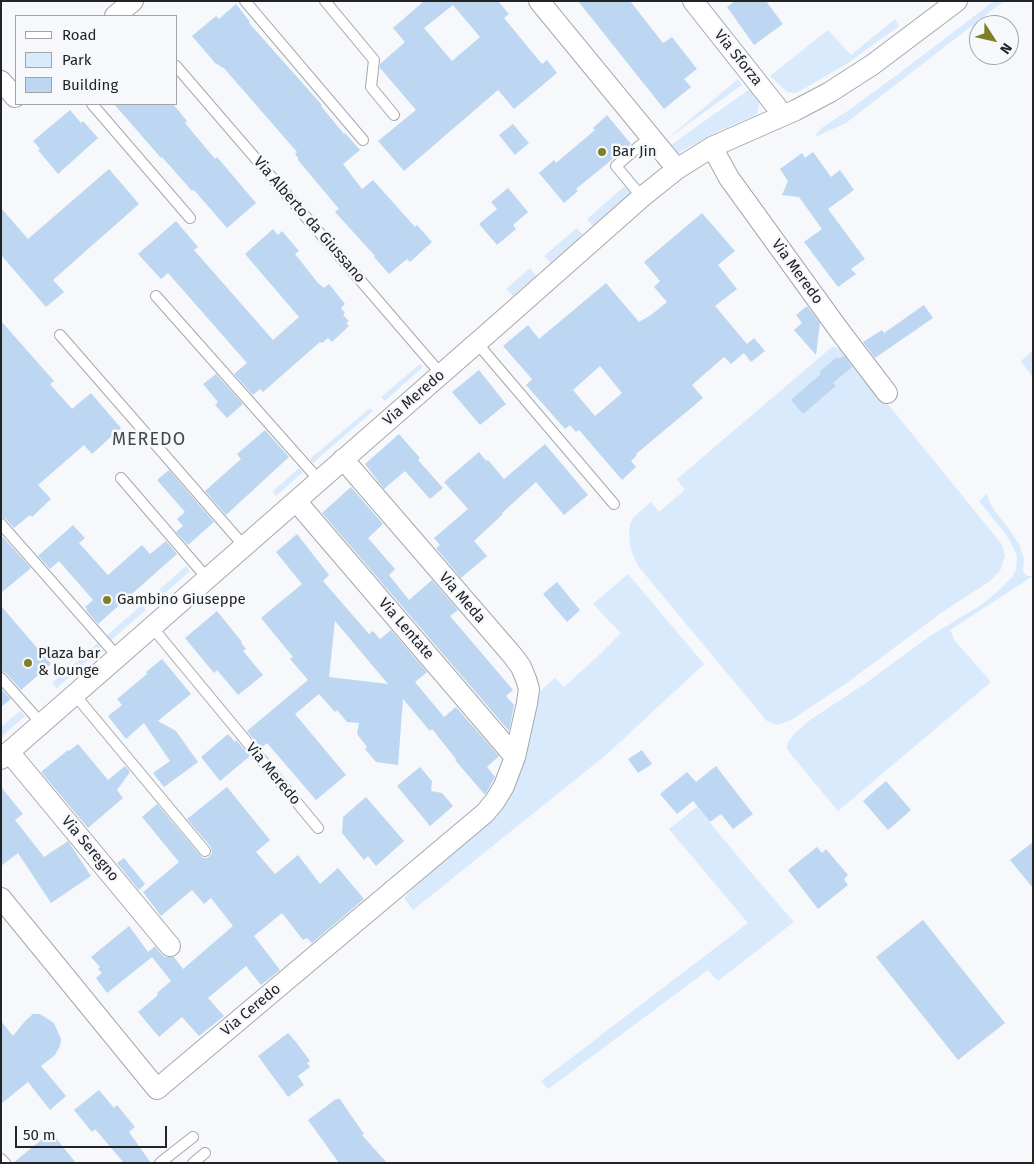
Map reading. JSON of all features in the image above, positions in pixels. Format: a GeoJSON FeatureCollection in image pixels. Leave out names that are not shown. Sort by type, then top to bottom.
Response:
{"type":"FeatureCollection","features":[{"type":"Feature","properties":{"kind":"street"},"geometry":{"type":"LineString","coordinates":[[538,1],[677,169]]}},
{"type":"Feature","properties":{"kind":"street","name":"Via Sforza"},"geometry":{"type":"LineString","coordinates":[[693,1],[782,116]]}},
{"type":"Feature","properties":{"kind":"street","name":"Via Meredo"},"geometry":{"type":"LineString","coordinates":[[5,755],[642,197],[677,169],[712,147],[782,116],[846,83],[957,1]]}},
{"type":"Feature","properties":{"kind":"street"},"geometry":{"type":"LineString","coordinates":[[1,81],[11,100]]}},
{"type":"Feature","properties":{"kind":"street","name":"Via Meredo"},"geometry":{"type":"LineString","coordinates":[[712,147],[722,167],[735,186],[887,393]]}},
{"type":"Feature","properties":{"kind":"street","name":"Via Meda"},"geometry":{"type":"LineString","coordinates":[[343,459],[521,667],[529,690],[515,757]]}},
{"type":"Feature","properties":{"kind":"street","name":"Via Lentate"},"geometry":{"type":"LineString","coordinates":[[296,500],[515,757]]}},
{"type":"Feature","properties":{"kind":"street","name":"Via Seregno"},"geometry":{"type":"LineString","coordinates":[[5,755],[170,946]]}},
{"type":"Feature","properties":{"kind":"street","name":"Via Ceredo"},"geometry":{"type":"LineString","coordinates":[[1,898],[157,1090],[485,813],[504,786],[515,757]]}},
{"type":"Feature","properties":{"kind":"lane"},"geometry":{"type":"LineString","coordinates":[[245,1],[363,140]]}},
{"type":"Feature","properties":{"kind":"lane"},"geometry":{"type":"LineString","coordinates":[[325,1],[374,60],[371,87],[394,115]]}},
{"type":"Feature","properties":{"kind":"lane","name":"Via Alberto da Giussano"},"geometry":{"type":"LineString","coordinates":[[178,68],[441,374]]}},
{"type":"Feature","properties":{"kind":"lane"},"geometry":{"type":"LineString","coordinates":[[93,105],[190,218]]}},
{"type":"Feature","properties":{"kind":"lane"},"geometry":{"type":"LineString","coordinates":[[642,197],[616,166],[651,136]]}},
{"type":"Feature","properties":{"kind":"lane"},"geometry":{"type":"LineString","coordinates":[[156,296],[319,480]]}},
{"type":"Feature","properties":{"kind":"lane"},"geometry":{"type":"LineString","coordinates":[[60,335],[244,546]]}},
{"type":"Feature","properties":{"kind":"lane"},"geometry":{"type":"LineString","coordinates":[[477,343],[614,504]]}},
{"type":"Feature","properties":{"kind":"lane"},"geometry":{"type":"LineString","coordinates":[[121,478],[208,578]]}},
{"type":"Feature","properties":{"kind":"lane"},"geometry":{"type":"LineString","coordinates":[[1,524],[118,657]]}},
{"type":"Feature","properties":{"kind":"lane","name":"Via Meredo"},"geometry":{"type":"LineString","coordinates":[[152,627],[318,828]]}},
{"type":"Feature","properties":{"kind":"lane"},"geometry":{"type":"LineString","coordinates":[[1,678],[42,724]]}},
{"type":"Feature","properties":{"kind":"lane"},"geometry":{"type":"LineString","coordinates":[[75,695],[204,851]]}},
{"type":"Feature","properties":{"kind":"lane"},"geometry":{"type":"LineString","coordinates":[[160,1163],[193,1137]]}},
{"type":"Feature","properties":{"kind":"lane"},"geometry":{"type":"LineString","coordinates":[[193,1163],[205,1153]]}},
{"type":"Feature","properties":{"kind":"lane"},"geometry":{"type":"LineString","coordinates":[[1,1159],[5,1163]]}},
{"type":"Feature","properties":{"kind":"green space"},"geometry":{"type":"Polygon","coordinates":[[[994,1],[1004,1],[986,15],[976,15],[994,1]]]}},
{"type":"Feature","properties":{"kind":"green space"},"geometry":{"type":"Polygon","coordinates":[[[895,19],[899,26],[848,63],[800,91],[795,93],[787,92],[770,76],[828,30],[851,55],[895,19]]]}},
{"type":"Feature","properties":{"kind":"green space"},"geometry":{"type":"Polygon","coordinates":[[[969,20],[969,28],[846,123],[815,137],[823,127],[901,72],[969,20]]]}},
{"type":"Feature","properties":{"kind":"green space"},"geometry":{"type":"Polygon","coordinates":[[[738,79],[742,85],[667,139],[738,79]]]}},
{"type":"Feature","properties":{"kind":"green space"},"geometry":{"type":"Polygon","coordinates":[[[751,88],[759,100],[758,112],[754,116],[714,133],[678,153],[671,145],[751,88]]]}},
{"type":"Feature","properties":{"kind":"green space"},"geometry":{"type":"Polygon","coordinates":[[[625,186],[631,193],[593,226],[587,219],[625,186]]]}},
{"type":"Feature","properties":{"kind":"green space"},"geometry":{"type":"Polygon","coordinates":[[[577,228],[583,235],[551,263],[544,256],[577,228]]]}},
{"type":"Feature","properties":{"kind":"green space"},"geometry":{"type":"Polygon","coordinates":[[[530,268],[536,276],[513,296],[506,289],[530,268]]]}},
{"type":"Feature","properties":{"kind":"green space"},"geometry":{"type":"Polygon","coordinates":[[[832,347],[843,349],[1000,542],[1005,556],[1000,571],[990,581],[941,613],[848,682],[791,720],[776,725],[767,721],[638,566],[630,545],[630,524],[634,517],[651,502],[659,512],[685,490],[677,479],[832,347]]]}},
{"type":"Feature","properties":{"kind":"green space"},"geometry":{"type":"Polygon","coordinates":[[[1033,350],[1033,378],[1021,361],[1033,350]]]}},
{"type":"Feature","properties":{"kind":"green space"},"geometry":{"type":"Polygon","coordinates":[[[420,364],[423,367],[385,401],[381,397],[420,364]]]}},
{"type":"Feature","properties":{"kind":"green space"},"geometry":{"type":"Polygon","coordinates":[[[370,408],[373,411],[313,463],[310,459],[370,408]]]}},
{"type":"Feature","properties":{"kind":"green space"},"geometry":{"type":"Polygon","coordinates":[[[299,468],[303,472],[276,496],[273,491],[299,468]]]}},
{"type":"Feature","properties":{"kind":"green space"},"geometry":{"type":"Polygon","coordinates":[[[987,494],[990,503],[1020,546],[1024,559],[1023,572],[1027,576],[1033,576],[950,630],[955,641],[991,682],[838,811],[790,753],[787,748],[788,742],[810,720],[866,683],[930,636],[981,605],[1012,577],[1016,570],[1017,557],[1007,536],[979,501],[987,494]]]}},
{"type":"Feature","properties":{"kind":"green space"},"geometry":{"type":"Polygon","coordinates":[[[186,566],[190,571],[163,595],[159,590],[186,566]]]}},
{"type":"Feature","properties":{"kind":"green space"},"geometry":{"type":"Polygon","coordinates":[[[628,574],[704,664],[606,755],[413,910],[404,898],[420,881],[473,835],[538,693],[555,678],[564,687],[621,633],[593,604],[628,574]]]}},
{"type":"Feature","properties":{"kind":"green space"},"geometry":{"type":"Polygon","coordinates":[[[142,605],[146,610],[110,641],[106,636],[142,605]]]}},
{"type":"Feature","properties":{"kind":"green space"},"geometry":{"type":"Polygon","coordinates":[[[98,643],[102,648],[57,688],[52,683],[98,643]]]}},
{"type":"Feature","properties":{"kind":"green space"},"geometry":{"type":"Polygon","coordinates":[[[20,711],[25,716],[1,737],[1,727],[20,711]]]}},
{"type":"Feature","properties":{"kind":"green space"},"geometry":{"type":"Polygon","coordinates":[[[697,807],[794,922],[718,981],[708,970],[548,1089],[541,1081],[748,923],[669,829],[697,807]]]}},
{"type":"Feature","properties":{"kind":"building"},"geometry":{"type":"Polygon","coordinates":[[[424,1],[498,1],[509,14],[504,18],[542,64],[547,60],[557,73],[514,109],[498,90],[404,171],[378,141],[416,110],[380,68],[380,64],[405,42],[393,28],[424,1]],[[453,5],[424,28],[452,61],[480,37],[453,5]]]}},
{"type":"Feature","properties":{"kind":"building"},"geometry":{"type":"Polygon","coordinates":[[[578,1],[630,1],[663,43],[672,37],[697,69],[684,79],[691,87],[664,109],[578,1]]]}},
{"type":"Feature","properties":{"kind":"building"},"geometry":{"type":"Polygon","coordinates":[[[735,1],[766,1],[783,24],[754,45],[727,7],[735,1]]]}},
{"type":"Feature","properties":{"kind":"building"},"geometry":{"type":"Polygon","coordinates":[[[236,4],[249,23],[322,105],[344,134],[360,150],[343,164],[362,189],[373,180],[415,227],[417,225],[432,242],[410,262],[407,259],[389,274],[335,212],[339,209],[298,160],[295,154],[297,152],[223,67],[216,64],[192,36],[216,16],[219,19],[236,4]]]}},
{"type":"Feature","properties":{"kind":"building"},"geometry":{"type":"Polygon","coordinates":[[[115,105],[174,105],[187,121],[185,123],[215,159],[217,157],[256,203],[227,228],[194,190],[192,191],[115,105]]]}},
{"type":"Feature","properties":{"kind":"building"},"geometry":{"type":"Polygon","coordinates":[[[70,110],[98,138],[58,174],[33,141],[70,110]]]}},
{"type":"Feature","properties":{"kind":"building"},"geometry":{"type":"Polygon","coordinates":[[[607,115],[631,144],[576,189],[578,191],[564,203],[539,173],[554,160],[556,163],[595,130],[593,128],[607,115]]]}},
{"type":"Feature","properties":{"kind":"building"},"geometry":{"type":"Polygon","coordinates":[[[513,124],[529,143],[515,155],[499,135],[513,124]]]}},
{"type":"Feature","properties":{"kind":"building"},"geometry":{"type":"Polygon","coordinates":[[[813,152],[831,177],[840,170],[854,190],[828,209],[865,259],[851,269],[856,274],[838,287],[804,242],[822,229],[799,197],[782,195],[788,181],[780,169],[802,153],[805,158],[813,152]]]}},
{"type":"Feature","properties":{"kind":"building"},"geometry":{"type":"Polygon","coordinates":[[[109,169],[139,204],[53,280],[64,292],[46,307],[1,255],[1,208],[28,239],[109,169]]]}},
{"type":"Feature","properties":{"kind":"building"},"geometry":{"type":"Polygon","coordinates":[[[508,188],[528,212],[513,225],[516,229],[497,245],[479,224],[497,209],[491,202],[508,188]]]}},
{"type":"Feature","properties":{"kind":"building"},"geometry":{"type":"Polygon","coordinates":[[[702,213],[735,251],[718,265],[737,289],[715,306],[747,344],[754,338],[765,351],[751,362],[744,353],[731,364],[724,357],[692,385],[703,398],[636,454],[631,461],[636,467],[622,480],[579,430],[576,432],[570,425],[565,429],[526,385],[532,379],[503,346],[528,325],[539,339],[606,283],[639,322],[651,315],[667,302],[654,287],[660,281],[644,262],[702,213]],[[600,366],[573,390],[595,416],[622,393],[600,366]]]}},
{"type":"Feature","properties":{"kind":"building"},"geometry":{"type":"Polygon","coordinates":[[[176,221],[198,247],[194,250],[273,340],[299,317],[245,254],[273,229],[278,235],[282,231],[299,251],[295,254],[318,283],[324,288],[329,284],[345,304],[341,308],[345,313],[343,315],[349,321],[346,323],[349,326],[332,342],[328,338],[322,343],[320,342],[263,392],[260,389],[253,395],[234,374],[247,363],[168,273],[161,279],[138,254],[176,221]]]}},
{"type":"Feature","properties":{"kind":"building"},"geometry":{"type":"Polygon","coordinates":[[[924,305],[933,318],[875,358],[863,342],[882,330],[884,333],[924,305]]]}},
{"type":"Feature","properties":{"kind":"building"},"geometry":{"type":"Polygon","coordinates":[[[807,306],[820,323],[816,355],[794,330],[802,323],[796,315],[807,306]]]}},
{"type":"Feature","properties":{"kind":"building"},"geometry":{"type":"Polygon","coordinates":[[[1,321],[54,381],[50,384],[72,409],[91,393],[121,428],[92,454],[84,445],[38,485],[51,499],[32,517],[30,515],[14,528],[6,519],[1,517],[1,321]]]}},
{"type":"Feature","properties":{"kind":"building"},"geometry":{"type":"Polygon","coordinates":[[[844,356],[852,367],[833,383],[836,386],[803,414],[791,400],[837,357],[838,359],[844,356]]]}},
{"type":"Feature","properties":{"kind":"building"},"geometry":{"type":"Polygon","coordinates":[[[479,370],[506,404],[480,425],[452,392],[479,370]]]}},
{"type":"Feature","properties":{"kind":"building"},"geometry":{"type":"Polygon","coordinates":[[[216,374],[243,404],[227,418],[215,405],[218,402],[203,384],[216,374]]]}},
{"type":"Feature","properties":{"kind":"building"},"geometry":{"type":"Polygon","coordinates":[[[265,430],[289,457],[226,515],[205,491],[241,459],[237,454],[265,430]]]}},
{"type":"Feature","properties":{"kind":"building"},"geometry":{"type":"Polygon","coordinates":[[[399,434],[420,458],[418,460],[443,488],[430,499],[405,471],[384,489],[365,464],[399,434]]]}},
{"type":"Feature","properties":{"kind":"building"},"geometry":{"type":"Polygon","coordinates":[[[545,444],[588,495],[564,515],[536,482],[474,541],[487,556],[461,578],[436,548],[440,545],[434,538],[468,509],[444,482],[479,452],[504,479],[545,444]]]}},
{"type":"Feature","properties":{"kind":"building"},"geometry":{"type":"Polygon","coordinates":[[[169,470],[214,522],[188,545],[176,532],[183,526],[177,519],[185,512],[157,480],[169,470]]]}},
{"type":"Feature","properties":{"kind":"building"},"geometry":{"type":"Polygon","coordinates":[[[351,487],[383,524],[368,538],[395,569],[389,575],[409,600],[432,580],[458,610],[450,616],[513,690],[506,696],[514,705],[509,731],[322,513],[351,487]]]}},
{"type":"Feature","properties":{"kind":"building"},"geometry":{"type":"Polygon","coordinates":[[[73,525],[85,538],[79,543],[108,575],[142,545],[150,554],[166,541],[177,554],[98,624],[85,607],[93,600],[59,561],[50,569],[38,556],[73,525]]]}},
{"type":"Feature","properties":{"kind":"building"},"geometry":{"type":"Polygon","coordinates":[[[297,534],[329,575],[323,581],[369,634],[373,631],[380,639],[391,630],[427,672],[415,682],[444,717],[456,707],[499,756],[487,767],[495,777],[485,795],[432,729],[430,731],[403,699],[398,765],[376,762],[365,749],[367,747],[357,734],[359,723],[347,722],[319,694],[295,714],[346,775],[316,800],[267,743],[261,748],[247,731],[308,680],[290,659],[293,657],[261,618],[302,584],[276,552],[297,534]],[[335,621],[329,677],[388,684],[335,621]]]}},
{"type":"Feature","properties":{"kind":"building"},"geometry":{"type":"Polygon","coordinates":[[[1,535],[31,568],[1,593],[1,535]]]}},
{"type":"Feature","properties":{"kind":"building"},"geometry":{"type":"Polygon","coordinates":[[[557,582],[580,610],[567,622],[543,594],[557,582]]]}},
{"type":"Feature","properties":{"kind":"building"},"geometry":{"type":"Polygon","coordinates":[[[1,606],[51,664],[21,690],[6,673],[1,671],[1,606]]]}},
{"type":"Feature","properties":{"kind":"building"},"geometry":{"type":"Polygon","coordinates":[[[217,611],[242,642],[246,649],[243,651],[263,675],[238,695],[217,670],[214,673],[185,638],[217,611]]]}},
{"type":"Feature","properties":{"kind":"building"},"geometry":{"type":"Polygon","coordinates":[[[162,659],[191,694],[158,721],[176,731],[198,762],[164,787],[153,773],[170,761],[144,723],[126,739],[108,716],[122,705],[117,699],[162,659]]]}},
{"type":"Feature","properties":{"kind":"building"},"geometry":{"type":"Polygon","coordinates":[[[1,689],[11,699],[1,707],[1,689]]]}},
{"type":"Feature","properties":{"kind":"building"},"geometry":{"type":"Polygon","coordinates":[[[228,734],[250,756],[220,781],[201,757],[228,734]]]}},
{"type":"Feature","properties":{"kind":"building"},"geometry":{"type":"Polygon","coordinates":[[[78,744],[108,780],[125,766],[130,772],[117,790],[123,798],[88,828],[41,772],[78,744]]]}},
{"type":"Feature","properties":{"kind":"building"},"geometry":{"type":"Polygon","coordinates":[[[642,750],[652,764],[638,773],[628,759],[642,750]]]}},
{"type":"Feature","properties":{"kind":"building"},"geometry":{"type":"Polygon","coordinates":[[[716,766],[753,814],[733,829],[721,814],[710,822],[693,801],[677,814],[660,794],[687,772],[696,782],[716,766]]]}},
{"type":"Feature","properties":{"kind":"building"},"geometry":{"type":"Polygon","coordinates":[[[420,767],[432,781],[431,791],[442,793],[453,806],[430,826],[397,786],[420,767]]]}},
{"type":"Feature","properties":{"kind":"building"},"geometry":{"type":"Polygon","coordinates":[[[886,781],[911,810],[888,830],[863,801],[886,781]]]}},
{"type":"Feature","properties":{"kind":"building"},"geometry":{"type":"Polygon","coordinates":[[[1,787],[23,814],[15,820],[44,857],[68,841],[91,876],[51,903],[18,853],[1,866],[1,787]]]}},
{"type":"Feature","properties":{"kind":"building"},"geometry":{"type":"Polygon","coordinates":[[[227,787],[270,840],[256,852],[275,874],[298,855],[320,884],[338,868],[364,899],[312,943],[307,938],[303,940],[282,913],[254,936],[280,970],[261,985],[246,966],[208,998],[224,1016],[199,1036],[182,1017],[159,1037],[138,1012],[171,981],[152,957],[107,993],[96,978],[102,973],[98,969],[100,967],[91,957],[129,926],[148,952],[155,946],[165,957],[174,957],[183,969],[233,926],[211,898],[204,904],[192,890],[161,916],[143,892],[179,862],[142,817],[157,804],[200,855],[203,858],[207,858],[212,853],[211,847],[187,819],[227,787]]]}},
{"type":"Feature","properties":{"kind":"building"},"geometry":{"type":"Polygon","coordinates":[[[366,797],[404,841],[376,866],[368,856],[364,860],[342,833],[343,817],[366,797]]]}},
{"type":"Feature","properties":{"kind":"building"},"geometry":{"type":"Polygon","coordinates":[[[1033,842],[1033,888],[1010,860],[1033,842]]]}},
{"type":"Feature","properties":{"kind":"building"},"geometry":{"type":"Polygon","coordinates":[[[817,847],[822,853],[826,849],[848,875],[844,879],[848,885],[818,909],[788,870],[817,847]]]}},
{"type":"Feature","properties":{"kind":"building"},"geometry":{"type":"Polygon","coordinates":[[[124,858],[145,884],[139,890],[117,863],[124,858]]]}},
{"type":"Feature","properties":{"kind":"building"},"geometry":{"type":"Polygon","coordinates":[[[923,920],[1005,1023],[958,1060],[876,957],[923,920]]]}},
{"type":"Feature","properties":{"kind":"building"},"geometry":{"type":"Polygon","coordinates":[[[33,1014],[40,1014],[54,1023],[61,1039],[60,1046],[55,1055],[41,1066],[66,1096],[50,1110],[28,1082],[1,1104],[1,1021],[13,1036],[33,1014]]]}},
{"type":"Feature","properties":{"kind":"building"},"geometry":{"type":"Polygon","coordinates":[[[288,1033],[310,1061],[307,1063],[310,1067],[298,1076],[304,1085],[288,1097],[258,1056],[288,1033]]]}},
{"type":"Feature","properties":{"kind":"building"},"geometry":{"type":"Polygon","coordinates":[[[99,1090],[114,1108],[117,1105],[135,1127],[129,1132],[151,1163],[124,1163],[95,1129],[92,1132],[74,1110],[99,1090]]]}},
{"type":"Feature","properties":{"kind":"building"},"geometry":{"type":"Polygon","coordinates":[[[339,1098],[364,1134],[362,1135],[387,1163],[339,1163],[308,1120],[339,1098]]]}},
{"type":"Feature","properties":{"kind":"building"},"geometry":{"type":"Polygon","coordinates":[[[51,1132],[76,1163],[13,1163],[51,1132]]]}},
{"type":"Feature","properties":{"kind":"place","name":"Bar Jin"},"geometry":{"type":"Point","coordinates":[602,152]}},
{"type":"Feature","properties":{"kind":"place","name":"Gambino Giuseppe"},"geometry":{"type":"Point","coordinates":[107,600]}},
{"type":"Feature","properties":{"kind":"place","name":"Plaza bar & lounge"},"geometry":{"type":"Point","coordinates":[28,663]}},
{"type":"Feature","properties":{"kind":"district","name":"MEREDO"},"geometry":{"type":"Point","coordinates":[149,440]}}]}
